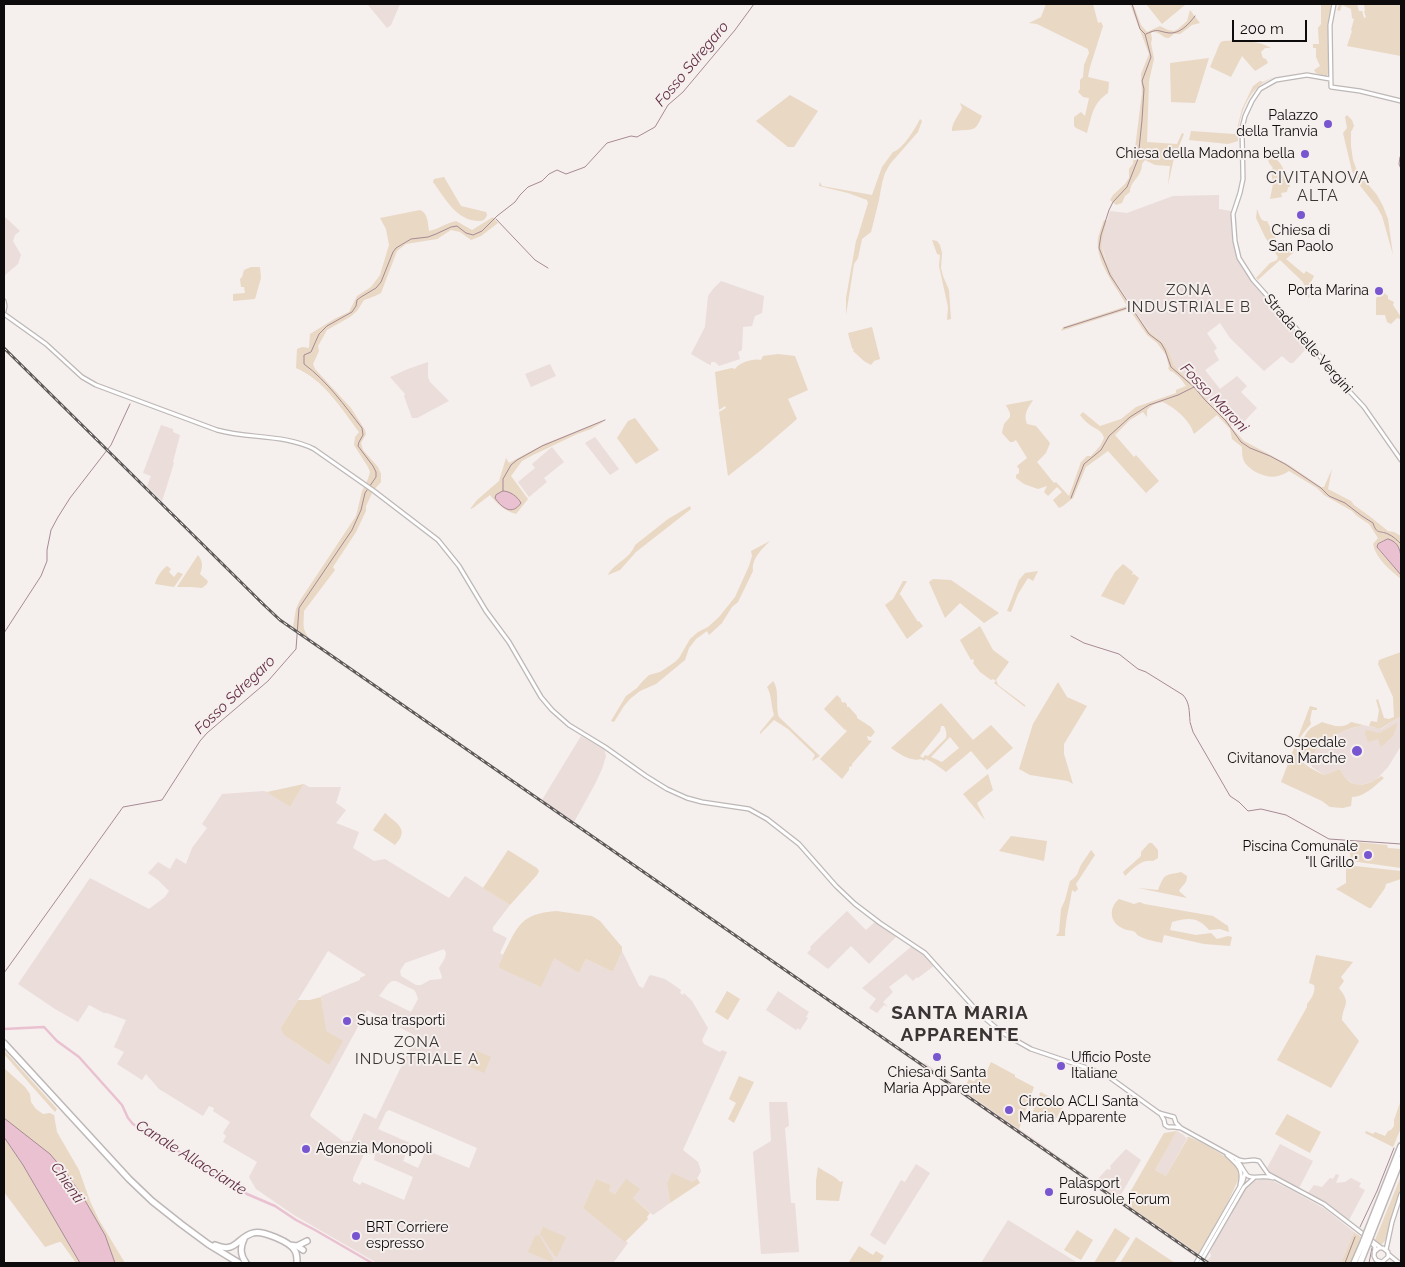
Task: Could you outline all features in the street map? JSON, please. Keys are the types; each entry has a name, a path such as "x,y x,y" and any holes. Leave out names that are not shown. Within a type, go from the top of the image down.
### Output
{"highway":[{"path":"4,1043 58,1105"},
{"path":"4,1047 152,1201 208,1244 239,1263"},
{"path":"64,1111 126,1181 151,1204 195,1238 233,1263"},
{"path":"1360,1263 1366,1241 1401,1146"},
{"path":"1369,1233 1401,1160"},
{"path":"173,1218 220,1248 231,1248 248,1235 261,1232 294,1246 307,1241"},
{"path":"246,1263 240,1248 248,1235"},
{"path":"1354,1263 1366,1241"},
{"path":"294,1246 297,1262"}],"main road":[{"path":"1334,4 1330,26 1331,86 1401,101"},
{"name":"Strada delle Vergini","path":"1330,79 1310,75 1274,81 1258,92 1246,112 1242,128 1243,171 1241,188 1233,220 1237,250 1244,267 1253,280 1364,407 1401,460"},
{"path":"4,302 5,313 46,344 82,377 96,385 217,430 275,438 305,445 314,449 374,491 441,543 459,566 486,611 509,642 535,688 545,702 569,725 667,789 687,798 715,805 744,808 754,811 767,819 802,847 849,899 880,923 926,953 980,1014 1001,1032 1031,1049 1105,1074 1159,1113 1174,1117 1180,1128"},
{"path":"1159,1113 1166,1127 1180,1128 1234,1158 1250,1177 1274,1179 1323,1205 1372,1244 1374,1247 1374,1258 1377,1261 1382,1262 1390,1259 1398,1263"},
{"path":"1164,1120 1167,1116"},
{"path":"1174,1127 1176,1123"},
{"path":"1222,1152 1241,1170 1242,1177 1239,1189"},
{"path":"1234,1158 1259,1161 1268,1174 1328,1207 1398,1263"},
{"path":"1198,1263 1243,1182 1248,1161"},
{"path":"1198,1263 1244,1187 1261,1174 1263,1168"},
{"path":"1386,1260 1384,1250 1401,1194"},
{"path":"1374,1252 1377,1249 1384,1250"}],"shaded area":[{"path":"400,4 391,25 387,28 368,5"},
{"path":"1046,4 1093,4 1098,23 1101,22 1103,26 1088,77 1109,82 1108,93 1096,106 1087,133 1074,126 1074,117 1081,112 1085,116 1089,98 1083,97 1078,92 1080,80 1083,77 1084,65 1089,53 1088,49 1037,24 1029,23 1041,17"},
{"path":"1130,4 1133,4 1141,25 1147,32 1160,26 1174,31 1178,29 1187,21 1190,10 1200,23 1192,25 1180,34 1174,34 1169,38 1155,32 1151,34 1154,59 1149,81 1147,142 1177,144 1182,133 1184,134 1174,158 1168,185 1170,166 1155,165 1145,160 1130,192 1125,196 1122,203 1116,205 1110,200 1129,178 1129,169 1133,164 1142,93 1141,74 1149,54"},
{"path":"1146,4 1183,4 1185,5 1162,24"},
{"path":"1321,4 1333,4 1328,27 1328,74 1326,77 1316,73 1314,70 1320,66 1316,57 1316,48 1313,48 1313,44 1319,44 1318,28 1321,24"},
{"path":"1339,4 1357,4 1364,18 1366,17 1363,4 1401,4 1401,56 1347,46 1354,19 1352,18 1351,9 1342,5 1340,11 1337,10"},
{"path":"1223,41 1247,41 1266,45 1271,48 1265,48 1261,52 1263,58 1268,63 1255,71 1242,56 1231,77 1210,67 1220,43"},
{"path":"1209,58 1195,103 1171,102 1170,63"},
{"path":"1273,77 1259,86 1248,99 1240,120 1238,141 1228,144 1189,140 1191,131 1236,133 1242,109 1253,86 1260,81 1263,82"},
{"path":"790,95 818,111 794,147 788,147 756,121"},
{"path":"960,103 982,116 978,125 974,128 952,131 954,122 962,108"},
{"path":"1347,115 1352,120 1354,126 1351,132 1353,160 1357,171 1377,195 1383,206 1388,219 1393,255 1382,216 1352,171 1343,133 1347,128 1345,117"},
{"path":"920,119 922,121 918,132 890,164 885,173 871,232 862,239 858,258 854,264 846,315 846,298 856,241 868,203 867,200 848,193 819,186 820,182 822,186 872,195 882,167 893,152 905,143"},
{"path":"1267,155 1277,160 1282,166 1286,177 1288,177 1290,187 1288,187 1287,192 1281,193 1282,197 1270,199 1273,184 1271,170 1273,168 1269,163"},
{"path":"444,177 461,206 486,212 485,219 480,221 470,220 463,217 452,207 433,182 434,179"},
{"path":"1219,195 1219,209 1231,211 1234,247 1242,268 1252,282 1307,343 1305,350 1293,363 1290,363 1282,356 1264,371 1230,338 1220,323 1207,333 1217,348 1214,351 1219,360 1205,370 1220,389 1237,376 1247,386 1241,392 1257,408 1237,429 1174,365 1163,343 1143,323 1111,275 1102,246 1102,237 1110,211 1127,213 1173,196"},
{"path":"1257,209 1261,219 1267,221 1276,239 1271,243 1275,249 1287,243 1294,252 1286,259 1304,274 1306,271 1314,276 1311,282 1316,286 1312,291 1313,297 1310,296 1308,298 1310,291 1280,260 1258,280 1256,278 1278,257 1256,218"},
{"path":"420,210 426,216 429,231 456,221 472,230 493,217 498,223 481,236 471,240 460,232 451,230 437,239 406,244 397,251 381,293 364,300 357,311 350,317 327,330 318,346 319,351 313,364 315,369 351,408 365,430 366,434 361,443 363,450 378,467 381,474 381,482 373,491 356,532 333,567 335,570 304,611 304,629 310,639 293,627 296,609 356,516 362,491 370,472 354,445 355,437 359,432 339,404 323,387 306,373 296,368 297,349 302,347 309,348 310,334 349,312 357,296 371,287 380,275 389,245 386,229 380,218"},
{"path":"4,216 20,231 15,235 13,241 21,255 18,264 4,276"},
{"path":"1104,220 1107,221 1102,247 1108,267 1136,314 1149,331 1166,346 1174,365 1244,441 1289,465 1321,487 1324,487 1332,469 1328,489 1351,501 1388,531 1401,536 1401,551 1384,540 1378,544 1379,550 1401,575 1401,579 1377,555 1373,544 1378,538 1369,524 1289,471 1278,476 1269,477 1252,469 1244,461 1242,447 1232,439 1230,429 1217,415 1194,434 1182,415 1161,402 1154,404 1147,410 1147,417 1143,412 1130,420 1115,435 1159,481 1146,493 1108,451 1086,467 1073,498 1059,508 1053,500 1062,492 1057,487 1048,496 1044,492 1047,486 1038,489 1024,484 1016,478 1016,475 1019,473 1017,466 1027,458 1016,440 1010,442 1002,433 1004,424 1010,417 1006,405 1033,400 1026,414 1027,424 1036,426 1050,443 1046,453 1037,462 1054,483 1056,482 1069,496 1081,462 1087,456 1091,456 1104,438 1101,432 1081,417 1080,415 1083,412 1100,426 1121,419 1136,407 1176,393 1176,390 1186,386 1180,378 1170,371 1166,355 1157,343 1147,335 1129,309 1061,331 1063,327 1127,306 1107,274 1100,256 1098,239"},
{"path":"932,240 937,241 940,245 942,253 941,268 949,290 951,319 947,320 948,307 939,266 940,255 937,254"},
{"path":"251,267 260,267 261,278 255,299 233,301 233,294 245,293 244,287 241,287 240,279 244,270"},
{"path":"721,281 764,296 762,313 755,316 752,326 743,327 742,350 738,352 740,359 719,366 715,362 711,362 711,365 708,364 691,354 705,327 708,296"},
{"path":"1383,292 1388,296 1388,299 1394,302 1393,305 1401,317 1391,324 1387,322 1385,315 1376,315 1376,298"},
{"path":"872,327 880,359 874,361 871,365 853,351 848,333"},
{"path":"778,354 795,356 808,390 788,399 797,419 728,476 719,412 726,408 725,406 719,410 715,372 735,369 747,361 761,360 763,356"},
{"path":"428,362 430,382 449,401 417,418 412,418 404,396 405,394 390,377"},
{"path":"550,364 556,376 531,387 525,374"},
{"path":"635,418 659,450 636,464 617,438 628,421"},
{"path":"602,421 591,429 522,461 511,476 528,499 516,514 502,507 490,495 470,509 477,500 499,481 506,458 509,463 544,444"},
{"path":"161,425 173,429 173,432 180,435 174,463 162,501 147,486 151,476 143,473"},
{"path":"595,437 619,469 610,475 585,443"},
{"path":"552,447 564,462 544,478 547,482 529,497 518,482 535,468 532,464"},
{"path":"690,506 691,509 636,552 620,570 608,575 614,567 630,554 635,545 668,519"},
{"path":"770,541 755,558 753,571 738,602 732,607 722,623 709,635 707,631 696,639 689,648 685,660 656,684 640,691 630,699 614,722 611,721 626,696 637,688 649,675 660,672 675,662 690,639 719,617 735,597 749,566 752,556 751,551"},
{"path":"198,555 202,564 200,574 208,581 207,584 202,588 177,587"},
{"path":"1123,564 1133,572 1132,575 1134,574 1139,578 1124,605 1101,596 1115,572"},
{"path":"167,566 171,569 169,572 174,577 178,572 183,574 174,587 155,584 163,569"},
{"path":"1038,571 1033,581 1028,578 1018,594 1011,612 1007,611 1019,580 1025,573"},
{"path":"933,579 951,580 999,613 984,623 960,603 945,618 929,582"},
{"path":"903,581 907,581 899,595 918,622 923,626 907,639 885,605 893,599"},
{"path":"980,626 993,650 1009,662 996,680 998,685 1025,705 1025,707 994,683 996,681 991,680 980,672 973,663 973,659 971,660 960,640"},
{"path":"1401,652 1401,716 1380,729 1369,726 1371,721 1377,722 1379,710 1376,700 1378,699 1384,718 1394,717 1393,697 1378,664 1379,660"},
{"path":"337,657 450,737 448,738 334,660"},
{"path":"773,681 776,689 779,717 820,756 812,761 815,755 788,729 774,720 760,734 774,715 767,687"},
{"path":"1058,682 1067,697 1087,706 1064,744 1064,754 1073,784 1068,781 1030,775 1019,769 1033,724"},
{"path":"837,695 857,718 875,732 871,737 867,736 868,740 872,741 852,766 849,767 849,770 842,779 820,759 847,731 824,709"},
{"path":"941,703 973,740 991,725 1013,748 987,770 971,751 946,772 926,759 924,761 909,758 891,748","holes":["941,726 944,726 946,738 928,756 925,755 923,758 920,756 940,731","950,737 959,748 942,762 931,757"]},
{"path":"1310,706 1317,708 1317,710 1312,710 1311,724 1297,745 1298,754 1302,762 1324,775 1340,769 1343,776 1358,784 1369,783 1381,776 1384,778 1365,793 1352,797 1351,806 1343,808 1330,807 1322,801 1281,782"},
{"name":"Ospedale Civitanova Marche","path":"1401,716 1401,746 1388,767 1376,780 1356,785 1346,779 1340,769 1324,775 1312,767 1310,760 1313,753 1330,737 1363,725 1381,729"},
{"path":"1322,722 1337,726 1344,726 1351,722 1363,725 1332,736 1308,760 1303,753 1303,740 1311,728"},
{"path":"1397,723 1393,736 1381,747 1378,739 1368,742 1366,730 1380,733"},
{"path":"581,736 604,749 606,756 595,784 573,824 451,740 453,739 542,800"},
{"path":"988,774 993,790 977,803 985,820 963,794"},
{"path":"304,784 309,787 341,787 336,803 346,810 336,823 359,832 353,848 374,861 385,859 449,898 465,876 510,905 493,927 493,931 507,938 500,953 504,957 499,965 554,957 579,973 586,959 613,972 622,951 639,986 643,988 651,975 665,979 681,990 680,993 683,995 684,993 692,1001 708,1028 702,1040 704,1044 720,1052 722,1050 727,1052 683,1150 698,1162 701,1171 692,1182 667,1184 670,1203 653,1215 633,1198 626,1180 615,1194 609,1191 611,1185 596,1179 583,1208 628,1243 613,1263 377,1263 294,1215 256,1189 249,1177 257,1162 223,1142 226,1136 223,1133 230,1122 213,1111 214,1108 209,1106 203,1116 159,1089 146,1074 142,1080 117,1064 124,1052 114,1047 126,1020 104,1013 89,1005 78,1022 18,984 90,878 149,909 165,897 169,891 148,873 158,862 170,869 176,858 186,864 192,848 207,828 202,824 222,794 264,791 290,807","holes":["444,949 446,953 439,968 441,979 430,980 421,985 416,985 401,976 400,971 405,963","328,951 366,975 360,978 360,980 321,996 329,1065 285,1036 282,1026","396,981 414,990 418,999 411,1012 379,996 388,984","367,1010 416,1036 376,1119 364,1113 351,1141 344,1142 310,1115","389,1110 477,1148 469,1168 426,1150 418,1168 403,1161 410,1143 378,1129 386,1112","367,1153 375,1155 374,1160 413,1177 404,1200 362,1182 360,1185 353,1181 364,1154"]},
{"path":"304,784 290,807 267,792"},
{"path":"385,813 402,831 395,845 373,830"},
{"path":"577,824 912,1056 914,1058 913,1061 576,826"},
{"path":"1011,836 1047,841 1044,861 999,851"},
{"path":"1357,842 1387,845 1388,848 1401,849 1401,868 1351,861 1350,852 1352,845"},
{"path":"1149,843 1152,843 1158,850 1158,858 1141,863 1125,876 1123,872 1141,856 1141,852"},
{"path":"508,850 539,871 510,905 483,888"},
{"path":"1091,850 1095,855 1076,884 1078,889 1075,892 1072,890 1065,936 1056,936 1059,932 1061,909 1070,881 1076,875"},
{"path":"1346,865 1401,871 1401,879 1386,884 1371,908 1369,908 1336,889 1346,883"},
{"path":"1181,872 1187,876 1187,879 1179,891 1187,898 1138,888 1158,890 1164,877"},
{"path":"1119,899 1134,904 1140,902 1213,916 1228,926 1229,932 1220,929 1209,930 1205,925 1192,919 1172,922 1170,930 1196,935 1211,933 1217,939 1228,936 1232,937 1230,946 1204,944 1164,935 1162,943 1142,937 1133,931 1122,928 1115,922 1112,910"},
{"path":"556,911 592,916 600,921 622,947 613,972 586,959 579,973 554,958 541,987 500,968 499,965 503,955 522,923 535,915"},
{"path":"847,911 866,930 876,921 897,936 869,964 851,946 828,969 807,953 811,949 810,947"},
{"path":"912,946 923,953 935,965 913,981 906,974 889,987 893,992 883,1002 888,1007 884,1005 877,1013 869,1008 876,999 862,988"},
{"path":"1316,955 1353,962 1341,977 1344,981 1339,988 1346,1001 1342,1020 1359,1041 1331,1088 1277,1060 1314,993 1314,985 1309,983"},
{"path":"727,991 740,999 728,1020 715,1012"},
{"path":"778,991 809,1012 806,1017 808,1018 800,1030 798,1028 796,1030 766,1010"},
{"path":"321,997 326,1031 343,1041 329,1065 285,1036 281,1029 298,1000 310,1000"},
{"path":"4,1050 57,1109 55,1112 4,1054"},
{"path":"475,1050 491,1057 484,1073 468,1066"},
{"path":"918,1060 923,1064 925,1063 1095,1182 1107,1169 1110,1170 1110,1166 1126,1149 1141,1160 1119,1198 1199,1254 1197,1258 916,1063"},
{"name":"Circolo ACLI Santa Maria Apparente","path":"991,1062 1034,1087 1019,1129 963,1090 969,1079 974,1082 982,1068 987,1071"},
{"path":"4,1068 25,1087 36,1109 43,1114 50,1113 54,1115 57,1132 79,1170 99,1220 125,1263 115,1263 105,1235 67,1174 4,1118"},
{"path":"739,1076 754,1082 734,1123 728,1119 736,1103 729,1099"},
{"path":"1041,1092 1064,1105 1052,1125 1033,1111"},
{"path":"1401,1100 1401,1128 1393,1147 1365,1133 1366,1131 1373,1134 1375,1132 1385,1136 1394,1126 1394,1120"},
{"path":"769,1102 787,1102 789,1126 785,1128 791,1203 795,1203 799,1252 761,1254 753,1152 771,1141"},
{"path":"1287,1114 1321,1132 1310,1153 1275,1134"},
{"path":"1177,1131 1185,1136 1185,1138 1188,1137 1166,1176 1155,1170"},
{"path":"1177,1131 1155,1170 1166,1176 1187,1137 1189,1137 1224,1156 1240,1172 1227,1204 1199,1254 1132,1208 1129,1194 1164,1133"},
{"path":"4,1137 23,1165 80,1263 76,1263 61,1242 45,1247 4,1192"},
{"path":"1280,1144 1313,1161 1299,1188 1268,1172 1267,1168"},
{"path":"916,1164 930,1173 885,1245 870,1235 901,1180 905,1182"},
{"path":"818,1167 840,1182 843,1181 839,1201 816,1200"},
{"path":"672,1173 692,1182 697,1178 700,1183 670,1203 667,1184"},
{"path":"1336,1174 1339,1175 1336,1183 1345,1182 1351,1178 1361,1183 1359,1187 1365,1190 1349,1220 1329,1205 1308,1193 1314,1185 1322,1187 1330,1178 1333,1179"},
{"path":"1401,1176 1401,1188 1385,1241 1381,1245 1375,1240"},
{"path":"596,1179 611,1185 609,1191 615,1194 626,1179 640,1189 633,1198 650,1213 647,1217 648,1219 625,1242 583,1208"},
{"path":"1264,1179 1273,1181 1325,1209 1354,1232 1341,1263 1202,1262 1205,1258 1208,1260 1211,1256 1210,1252 1219,1234 1246,1187 1253,1181"},
{"path":"1008,1220 1026,1231 1078,1263 981,1263"},
{"path":"543,1227 566,1237 557,1257 540,1234"},
{"path":"1115,1228 1130,1238 1114,1263 1094,1263"},
{"path":"1077,1230 1093,1240 1081,1260 1064,1250"},
{"path":"1354,1232 1361,1237 1350,1263 1341,1263"},
{"path":"539,1235 553,1259 552,1262 528,1252 535,1236"},
{"path":"1136,1237 1175,1263 1120,1263"},
{"path":"859,1246 873,1255 876,1251 884,1256 881,1263 849,1262"}],"water":[{"path":"503,491 514,495 518,499 521,503 518,507 511,510 501,505 495,498 496,495"},
{"path":"1388,539 1397,544 1399,549 1401,575 1377,547 1378,544"},
{"name":"Chienti","path":"4,1118 50,1154 67,1174 105,1235 115,1263 80,1263 23,1165 4,1137"}],"waterway":[{"name":"Fosso Sdregaro","path":"4,973 123,807 162,800 207,733 268,681 296,649 299,608 352,530 361,510 365,493 376,477 373,466 358,446 363,435 362,428 328,386 304,364 304,355 311,352 319,334 327,326 352,312 357,300 376,288 381,282 396,248 411,239 428,237 451,227 457,226 466,233 473,235 482,231 515,202 528,187 542,181 549,174 557,170 566,174 585,167 607,143 631,136 637,137 655,127 668,105 683,92 735,30 754,4"},
{"name":"Fosso Maroni","path":"1132,4 1140,29 1145,34 1151,57 1142,81 1144,89 1138,159 1127,187 1113,202 1109,210 1101,235 1099,248 1110,275 1149,334 1161,343 1171,367 1194,387 1226,421 1241,442 1285,464 1321,488 1329,496 1345,503 1373,523 1377,531 1390,535 1401,544"},
{"path":"1146,34 1156,31 1177,32 1195,16"},
{"path":"1400,157 1399,164 1401,169"},
{"path":"496,219 535,260 548,268"},
{"path":"1064,328 1130,307"},
{"path":"1071,498 1084,464 1101,450 1109,436 1130,417 1149,405 1194,387"},
{"path":"4,633 41,576 47,561 51,530 58,517 70,498 111,445 130,404"},
{"path":"503,491 503,479 511,465 517,460 542,446 605,420"},
{"path":"1071,636 1084,643 1119,654 1138,669 1183,695 1188,704 1190,721"},
{"path":"1190,722 1193,732 1230,796 1248,811 1261,809 1286,815 1329,839 1401,844"},
{"name":"Canale Allacciante","path":"4,1029 44,1027 57,1041 79,1057 122,1105 133,1124 247,1194 275,1206 372,1263"},
{"path":"1360,1227 1394,1148"},
{"path":"1345,1263 1355,1237"},
{"path":"1369,1263 1372,1248"}],"railway":[{"path":"4,348 280,620 1208,1263"}],"place":[{"name":"Palazzo della Tranvia","path":"1328,124"},
{"name":"Chiesa della Madonna bella","path":"1305,154"},
{"name":"Chiesa di San Paolo","path":"1301,215"},
{"name":"Porta Marina","path":"1379,291"},
{"name":"Ospedale Civitanova Marche","path":"1357,751"},
{"name":"Piscina Comunale \"Il Grillo\"","path":"1368,855"},
{"name":"Susa trasporti","path":"347,1021"},
{"name":"Chiesa di Santa Maria Apparente","path":"937,1057"},
{"name":"Ufficio Poste Italiane","path":"1061,1066"},
{"name":"Circolo ACLI Santa Maria Apparente","path":"1009,1110"},
{"name":"Agenzia Monopoli","path":"306,1149"},
{"name":"Palasport Eurosuole Forum","path":"1049,1192"},
{"name":"BRT Corriere espresso","path":"356,1236"}],"district":[{"name":"CIVITANOVA ALTA","path":"1318,187"},
{"name":"ZONA INDUSTRIALE B","path":"1189,298"},
{"name":"SANTA MARIA APPARENTE","path":"960,1024"},
{"name":"ZONA INDUSTRIALE A","path":"417,1050"}]}
